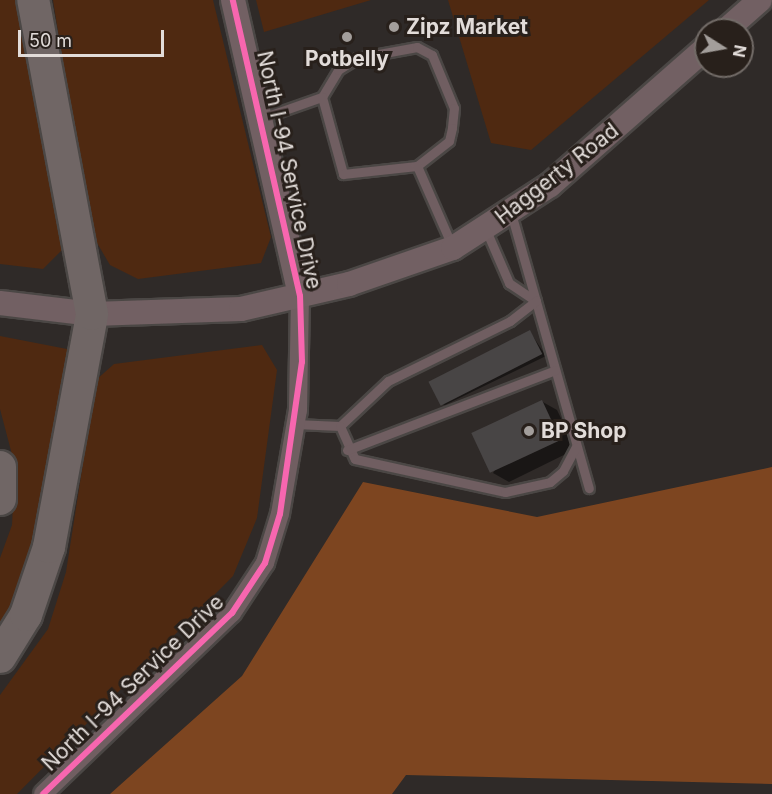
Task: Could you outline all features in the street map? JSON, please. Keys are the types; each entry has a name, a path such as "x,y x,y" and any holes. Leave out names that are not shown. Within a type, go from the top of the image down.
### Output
{"highway":[{"path":"0,657 26,615 44,564 92,314 33,0"},
{"path":"0,466 0,499"}],"main road":[{"name":"North I-94 Service Drive","path":"233,0 262,118 300,296"},
{"path":"740,18 760,0"},
{"name":"Haggerty Road","path":"0,303 92,314 242,309 300,296 453,248 511,213 694,58"}],"street":[{"name":"North I-94 Service Drive","path":"43,794 232,613 265,564 295,424 302,362 300,296"}],"lane":[{"path":"262,118 322,97 338,70 357,58 417,47 432,55 449,89 452,128 449,141 417,165 343,174 322,97"},
{"path":"417,165 453,248"},
{"path":"511,213 589,488"},
{"path":"486,230 509,283 536,301"},
{"path":"295,424 340,426 388,381 510,321 536,301"},
{"path":"347,450 555,370"},
{"path":"340,426 347,450 368,463 505,492 550,482 576,447"}],"shaded area":[{"path":"0,0 21,0 63,249 43,269 0,264"},
{"path":"53,0 213,0 271,237 261,263 138,279 110,265 90,231"},
{"path":"256,0 371,0 264,32"},
{"path":"448,0 709,0 531,150 491,143"},
{"path":"0,336 67,349 69,362 33,569 0,641 0,558 12,525 15,466 0,409"},
{"path":"262,345 277,370 257,518 233,576 17,794 0,794 0,695 48,629 66,572 96,380 114,364"},
{"path":"772,467 772,784 406,775 392,794 110,794 242,676 363,482 537,517"}],"building":[{"path":"530,330 542,354 441,406 428,382"},
{"path":"542,400 561,440 490,473 471,433"}],"cycle path":[{"path":"43,794 232,613 265,563 280,514 302,362 300,296 233,0"}],"place":[{"name":"Zipz Market","path":"394,27"},
{"name":"Potbelly","path":"347,37"},
{"name":"BP Shop","path":"529,431"}]}
